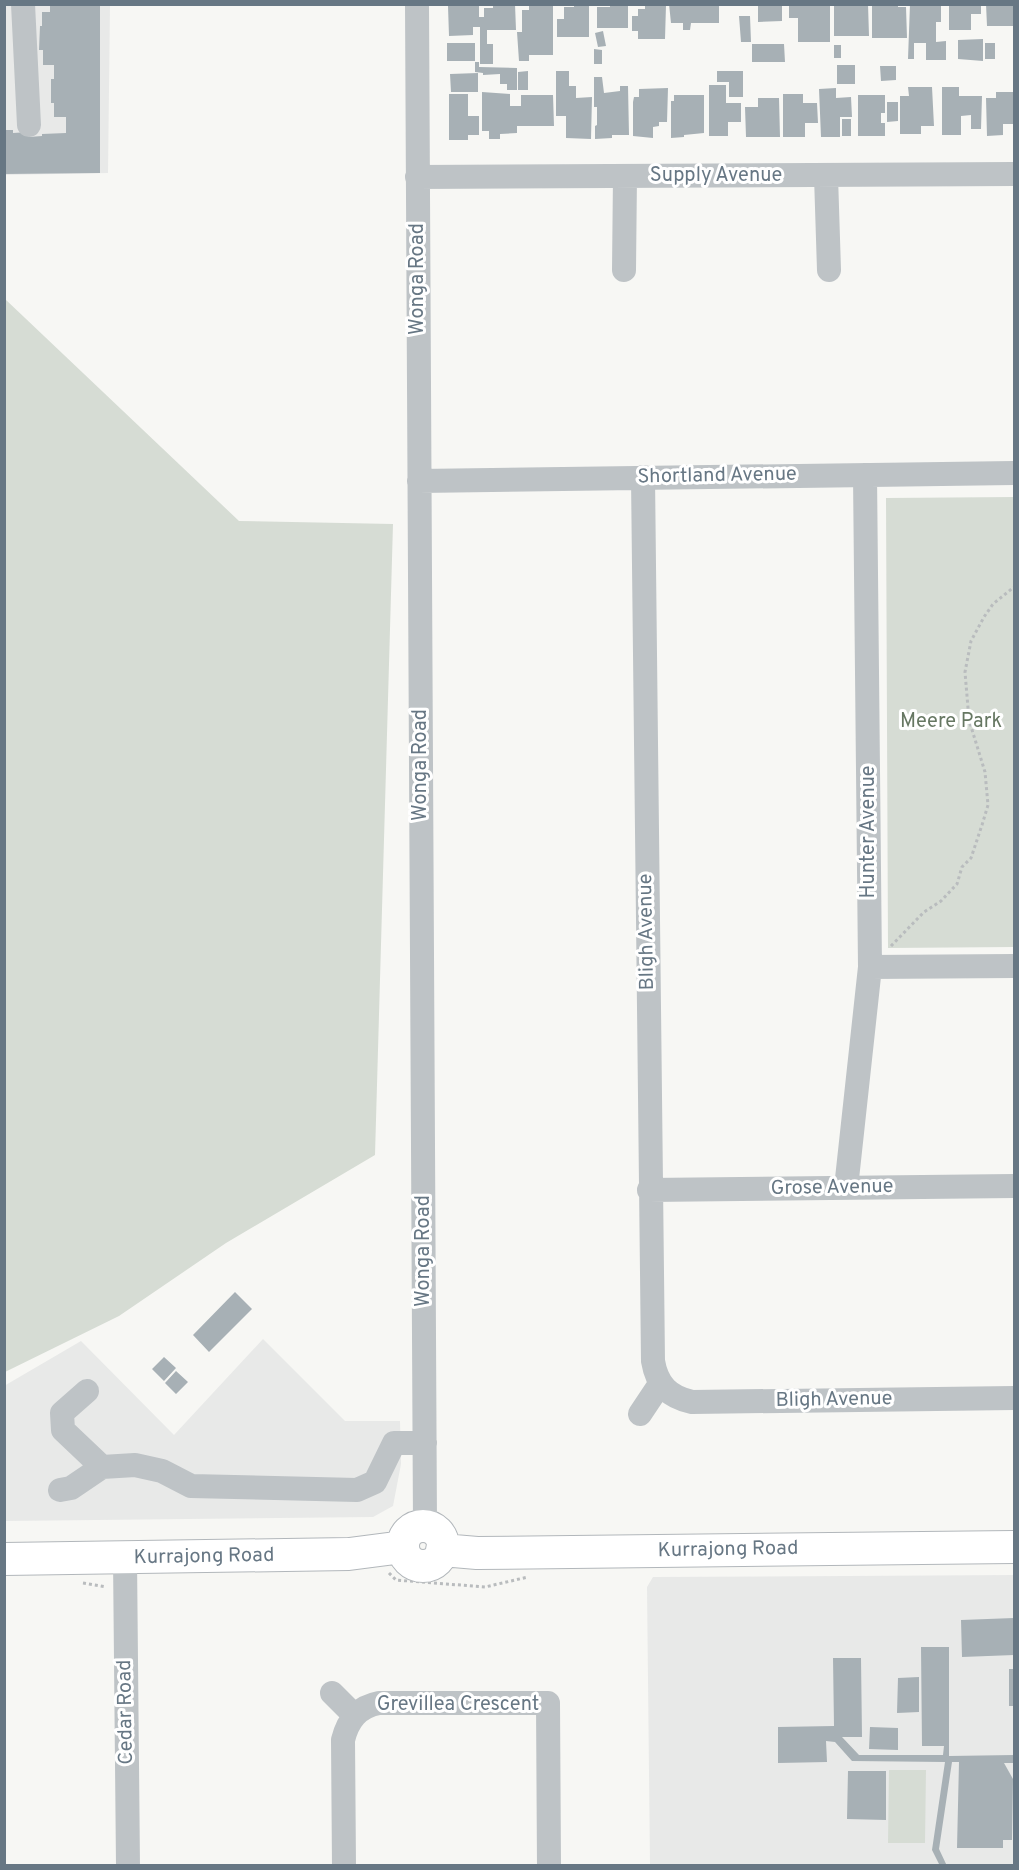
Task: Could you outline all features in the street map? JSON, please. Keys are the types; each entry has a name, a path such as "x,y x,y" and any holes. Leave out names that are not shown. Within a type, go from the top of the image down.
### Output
{"main road":[{"name":"Kurrajong Road","path":"434,1538 477,1553 1014,1547"},
{"name":"Kurrajong Road","path":"4,1559 349,1554 403,1547 411,1561 423,1566 438,1558 434,1538"}],"street":[{"path":"23,4 28,125"},
{"name":"Wonga Road","path":"417,4 425,1443 434,1538"},
{"name":"Supply Avenue","path":"417,177 1014,174"},
{"path":"624,270 625,176"},
{"path":"826,176 829,270"},
{"name":"Shortland Avenue","path":"419,481 1014,473"},
{"name":"Hunter Avenue","path":"846,1188 870,967 865,474"},
{"name":"Bligh Avenue","path":"642,477 649,1190 655,1374 660,1384 678,1399 692,1402 1014,1398"},
{"path":"870,967 1014,966"},
{"name":"Grose Avenue","path":"649,1190 1014,1186"},
{"path":"640,1414 660,1384"},
{"path":"87,1391 62,1413 63,1430 102,1467"},
{"path":"60,1490 71,1488 102,1467 135,1465 152,1467 191,1486 357,1490 375,1482 394,1443 425,1443"},
{"name":"Cedar Road","path":"125,1558 128,1866"},
{"name":"Grevillea Crescent","path":"332,1693 354,1715"},
{"name":"Grevillea Crescent","path":"344,1866 343,1740 346,1728 354,1715 366,1707 379,1703 548,1703 549,1866"}],"path":[{"path":"870,967 924,912 941,901 957,884 963,867 971,858 988,805 985,772 969,720 965,672 971,641 984,617 993,604 1014,587"}],"shaded area":[{"path":"4,5 110,5 108,173 5,175"},
{"path":"263,1339 345,1421 400,1421 401,1464 393,1506 373,1517 5,1521 4,1386 81,1341 174,1435"},
{"path":"1014,1575 1014,1865 650,1865 647,1587 653,1577"}],"green space":[{"path":"4,280 5,299 239,521 393,524 375,1155 226,1243 119,1316 5,1372"},
{"name":"Meere Park","path":"1014,497 1014,947 888,948 886,498"},
{"path":"889,1770 926,1770 925,1843 888,1843"}],"building":[{"path":"50,4 100,4 100,173 4,174 4,130 13,130 13,133 29,132 29,137 66,133 66,117 54,117 54,103 51,103 51,79 54,79 54,65 43,65 43,50 39,50 42,12 50,12"},
{"path":"493,4 515,4 516,30 487,30 487,44 493,44 493,64 480,64 480,27 473,27 473,35 449,36 448,6 479,5 479,17 484,17 484,8 493,8"},
{"path":"553,4 553,55 529,55 529,61 519,61 517,32 522,32 522,10 529,10 529,6"},
{"path":"574,4 589,4 589,37 557,37 557,19 564,19 564,7 574,7"},
{"path":"610,4 628,4 628,28 597,28 597,7 610,7"},
{"path":"669,4 719,4 719,23 691,23 690,30 683,30 683,23 671,23"},
{"path":"758,4 782,4 782,21 758,22"},
{"path":"789,4 830,4 830,42 798,42 798,18 789,18"},
{"path":"834,4 868,4 869,36 834,36"},
{"path":"872,4 898,4 898,7 906,7 907,38 872,38"},
{"path":"910,4 941,4 941,22 936,22 936,42 946,41 946,60 926,60 926,43 914,43 914,59 908,59"},
{"path":"949,4 981,4 981,14 971,14 971,30 949,30"},
{"path":"986,4 1014,4 1013,26 987,26"},
{"path":"645,5 666,5 665,39 638,39 638,31 632,31 632,16 638,16 638,9 645,9"},
{"path":"739,16 750,16 751,42 741,42"},
{"path":"603,31 606,46 598,47 595,33"},
{"path":"983,39 983,61 958,59 958,40"},
{"path":"447,43 475,43 475,61 447,61"},
{"path":"985,43 995,43 995,59 985,59"},
{"path":"752,44 784,44 785,62 752,62"},
{"path":"834,45 841,45 841,58 834,58"},
{"path":"594,49 602,50 602,64 594,64"},
{"path":"475,62 479,62 479,67 517,68 517,90 507,90 507,84 500,84 500,74 483,75 483,73 475,72"},
{"path":"837,65 855,65 855,84 837,84"},
{"path":"880,66 896,66 896,80 881,81"},
{"path":"528,71 528,90 518,90 518,72"},
{"path":"556,71 569,71 569,86 576,86 576,98 592,97 591,139 566,138 566,116 556,116"},
{"path":"717,71 743,71 743,97 729,97 729,82 717,82"},
{"path":"478,73 478,92 451,92 450,74"},
{"path":"594,77 602,77 604,93 620,91 620,86 628,86 629,135 612,135 612,138 595,139 597,107 594,107"},
{"path":"709,85 726,85 726,103 741,103 741,122 728,122 728,136 709,136"},
{"path":"908,87 932,87 934,126 921,126 921,134 900,134 900,96 909,96"},
{"path":"942,87 959,87 959,96 982,96 981,129 971,129 971,115 961,116 961,135 942,135"},
{"path":"668,88 667,122 659,122 659,126 653,127 653,138 633,136 633,102 634,97 639,97 639,89"},
{"path":"836,88 836,98 851,97 852,117 840,117 840,137 821,137 819,89"},
{"path":"482,92 510,94 510,106 521,106 521,95 553,95 554,126 517,126 517,133 500,134 500,139 489,139 489,131 482,131"},
{"path":"996,92 1013,92 1013,124 1003,124 1003,135 987,136 986,98 996,98"},
{"path":"449,94 468,94 468,116 479,116 479,135 468,135 468,140 449,140"},
{"path":"783,94 803,94 803,103 817,103 818,123 805,123 805,137 783,137"},
{"path":"674,95 704,95 704,133 671,138 671,101 674,101"},
{"path":"858,95 885,95 885,113 881,113 881,123 885,123 885,136 858,136"},
{"path":"758,98 779,98 780,137 746,137 745,107 758,107"},
{"path":"887,102 898,102 898,121 887,122"},
{"path":"842,119 851,119 851,136 842,136"},
{"path":"235,1292 252,1309 209,1352 193,1335"},
{"path":"164,1357 176,1368 164,1381 152,1369"},
{"path":"176,1371 188,1382 176,1394 165,1383"},
{"path":"1014,1618 1014,1655 962,1657 961,1620"},
{"path":"921,1647 949,1647 949,1756 1014,1755 1014,1763 1004,1763 1013,1779 1012,1840 1003,1840 1003,1848 957,1848 959,1762 952,1762 939,1849 947,1866 940,1866 932,1850 945,1762 852,1761 835,1742 826,1741 827,1762 778,1763 778,1727 834,1726 833,1658 861,1658 862,1737 842,1737 859,1755 943,1755 944,1746 922,1746"},
{"path":"1009,1669 1014,1669 1014,1706 1009,1706"},
{"path":"919,1677 919,1712 897,1713 898,1678"},
{"path":"870,1727 898,1728 898,1750 869,1749"},
{"path":"848,1771 886,1771 886,1820 847,1819"}]}
